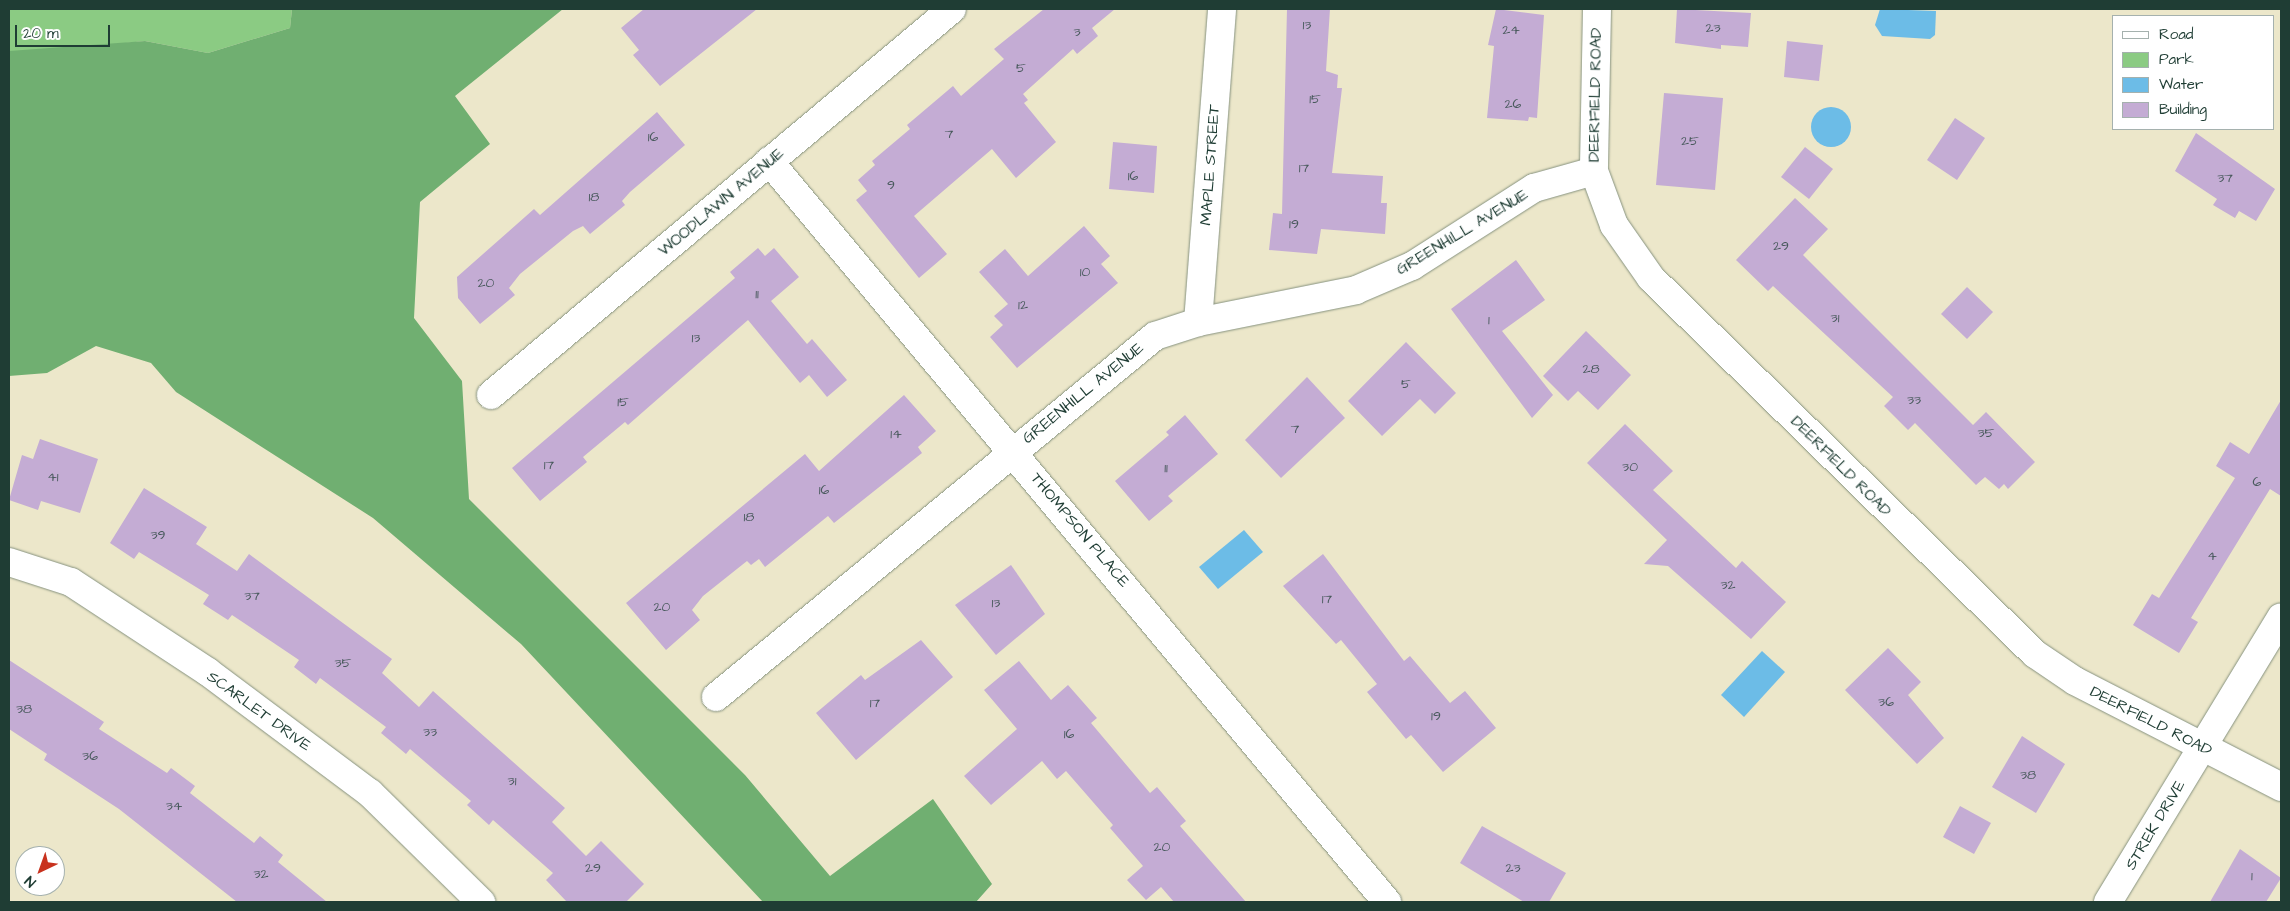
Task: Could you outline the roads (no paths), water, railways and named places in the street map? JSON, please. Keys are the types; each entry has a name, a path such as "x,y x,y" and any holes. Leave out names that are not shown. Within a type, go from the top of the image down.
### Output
{"street":[{"name":"WOODLAWN AVENUE","path":"491,395 952,9"},
{"name":"MAPLE STREET","path":"1198,322 1222,9"},
{"name":"DEERFIELD ROAD","path":"1597,9 1594,171 1614,225 1651,278 2001,624 2075,681 2281,787"},
{"name":"THOMPSON PLACE","path":"769,161 1013,450 1387,902"},
{"name":"GREENHILL AVENUE","path":"716,697 1133,351 1155,336 1198,322 1356,290 1412,266 1534,188 1594,171"},
{"name":"SCARLET DRIVE","path":"9,562 71,582 208,672 370,793 481,902"},
{"name":"STREK DRIVE","path":"2108,902 2281,618"}],"water":[{"path":"1880,9 1936,11 1935,35 1930,39 1882,36 1875,25"},
{"path":"1831,107 1845,113 1851,127 1845,141 1831,147 1817,141 1811,127 1817,113"},
{"path":"1244,530 1263,552 1218,589 1199,567"},
{"path":"1762,651 1785,672 1744,717 1721,695"}]}
